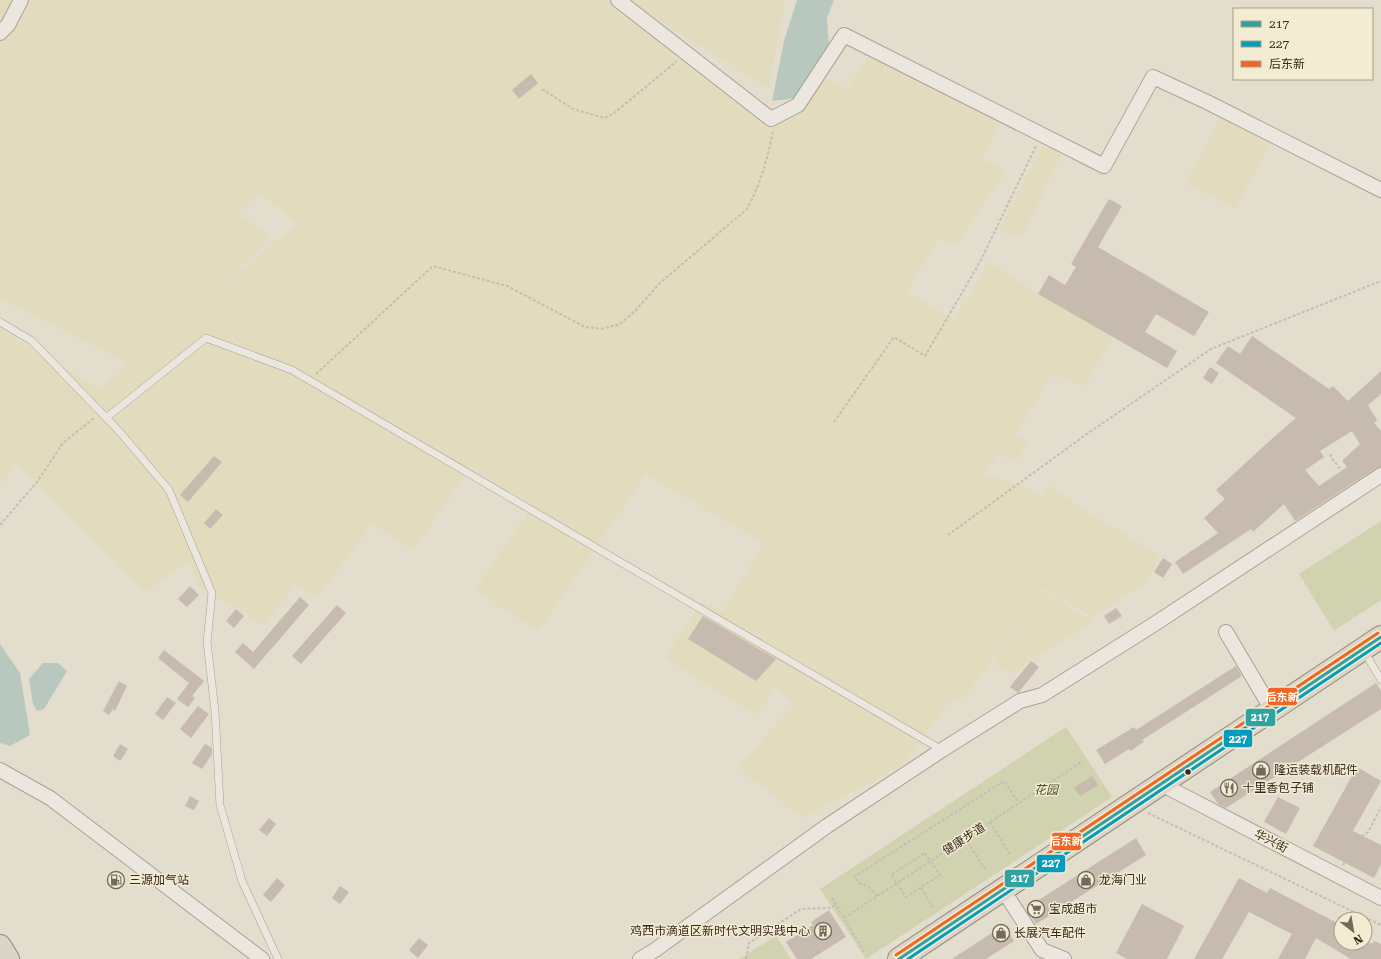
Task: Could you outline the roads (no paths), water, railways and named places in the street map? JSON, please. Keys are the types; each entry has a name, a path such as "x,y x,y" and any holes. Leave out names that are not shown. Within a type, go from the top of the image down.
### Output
{"highway":[{"path":"900,959 1381,637"},
{"path":"0,946 8,959"}],"street":[{"path":"0,33 8,25 21,0"},
{"path":"618,0 771,119 798,105 844,35 1104,166 1153,77 1207,102 1381,190"},
{"path":"640,959 827,826 942,750 1020,701 1042,695 1156,623 1381,475"},
{"path":"1226,632 1272,710"},
{"path":"0,770 50,798 262,959"},
{"name":"华兴街","path":"1161,784 1381,898"},
{"path":"1003,890 1042,950 1064,959"}],"lane":[{"path":"0,322 32,341 119,431 169,490 212,593 207,642 215,711 220,805 242,881 278,959"},
{"path":"104,415 206,338 292,370 942,750"},
{"path":"1363,649 1381,680"}],"place":[{"name":"隆运装载机配件","path":"1261,770"},
{"name":"十里香包子铺","path":"1229,788"},
{"name":"三源加气站","path":"116,880"},
{"name":"龙海门业","path":"1086,880"},
{"name":"宝成超市","path":"1036,909"},
{"name":"鸡西市滴道区新时代文明实践中心","path":"823,931"},
{"name":"长展汽车配件","path":"1001,933"}],"park label":[{"name":"花园","path":"1046,790"}]}
